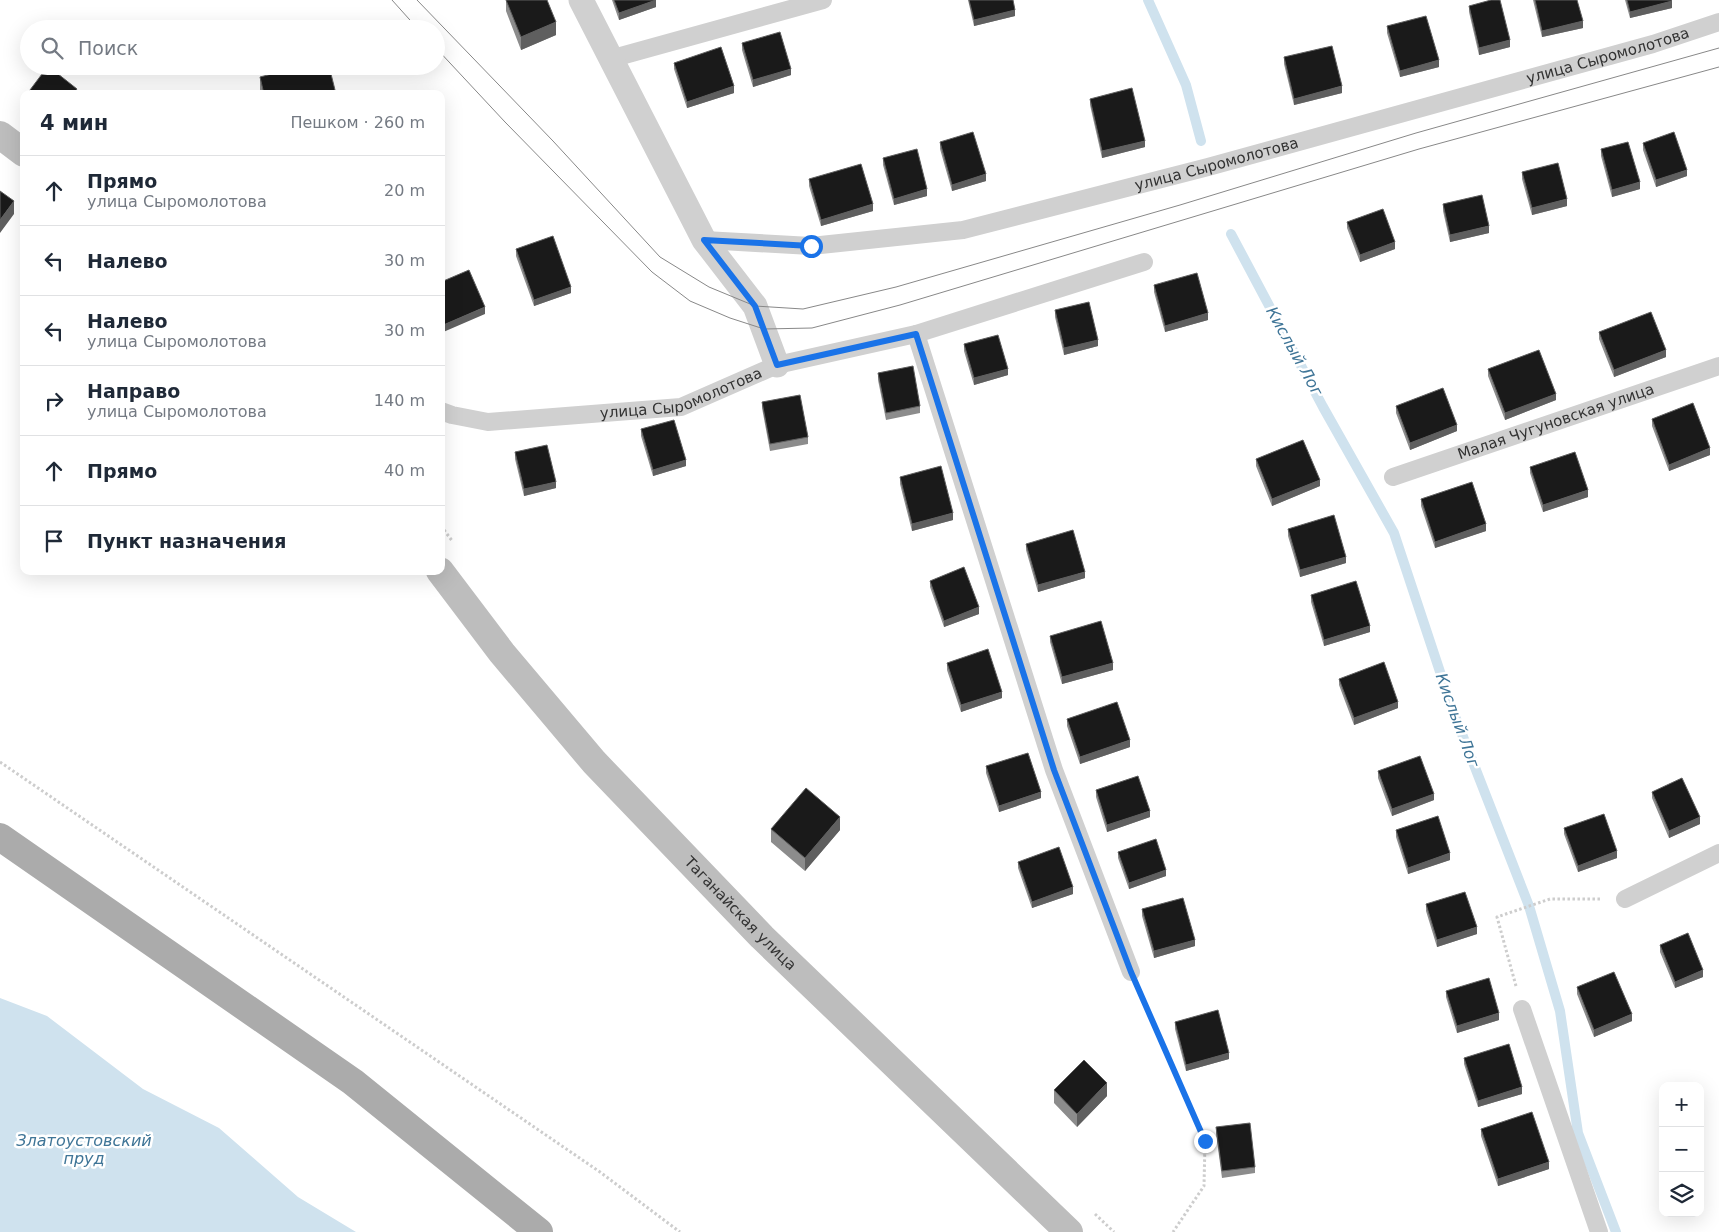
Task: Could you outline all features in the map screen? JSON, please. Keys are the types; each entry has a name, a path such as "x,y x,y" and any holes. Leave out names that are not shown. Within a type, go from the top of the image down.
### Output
{"main road":[{"path":"0,135 20,150"},
{"name":"Таганайская улица","path":"443,575 502,653 601,769 762,937 1068,1232"},
{"path":"0,837 353,1082 539,1232"}],"street":[{"path":"580,0 704,240 755,306 777,365"}],"lane":[{"path":"610,58 823,0"},
{"name":"улица Сыромолотова","path":"704,240 811,246 964,230 1237,159 1653,44 1719,22"},
{"name":"улица Сыромолотова","path":"445,412 488,422 680,407 777,365 916,334 1144,262"},
{"path":"916,334 1054,770 1131,972"},
{"name":"Малая Чугуновская улица","path":"1394,477 1719,366"},
{"path":"1625,899 1719,853"},
{"path":"1522,1009 1599,1232"}],"path":[{"path":"445,532 457,549"},
{"path":"0,762 592,1166 680,1232"},
{"path":"1522,1009 1497,917 1550,899 1625,899"},
{"path":"1131,972 1205,1141 1204,1186 1173,1232"},
{"path":"1092,1212 1114,1232"}],"water":[{"name":"Златоустовский пруд","path":"0,998 47,1016 143,1089 219,1128 298,1197 356,1232 0,1232"}],"building":[{"path":"506,0 547,0 556,22 521,37"},
{"path":"614,0 656,0 619,13"},
{"path":"969,0 1013,0 1015,10 974,20"},
{"path":"1491,0 1500,0 1510,40 1479,48 1469,6"},
{"path":"1535,0 1577,0 1583,21 1542,31"},
{"path":"1627,0 1671,0 1672,1 1630,12"},
{"path":"1426,16 1439,60 1400,71 1387,26"},
{"path":"780,32 791,69 753,80 742,43"},
{"path":"1332,46 1342,86 1294,99 1284,57"},
{"path":"721,47 734,86 687,102 674,63"},
{"path":"41,75 59,75 77,89 76,90 30,90"},
{"path":"268,75 331,75 335,90 263,90 260,77"},
{"path":"1132,88 1145,141 1102,151 1090,99"},
{"path":"973,132 986,174 952,185 940,142"},
{"path":"1674,132 1687,170 1656,180 1643,143"},
{"path":"1628,142 1640,182 1612,190 1601,149"},
{"path":"917,149 927,189 894,199 883,158"},
{"path":"1558,163 1567,199 1532,208 1522,172"},
{"path":"861,164 873,204 821,220 809,179"},
{"path":"0,191 14,201 0,220"},
{"path":"1482,195 1489,226 1450,235 1443,204"},
{"path":"1383,209 1395,242 1360,255 1347,222"},
{"path":"553,236 571,287 534,300 516,249"},
{"path":"469,270 485,307 445,324 445,280"},
{"path":"1197,273 1208,313 1165,326 1154,285"},
{"path":"1089,302 1098,340 1064,348 1055,310"},
{"path":"1651,312 1666,350 1614,370 1599,332"},
{"path":"998,335 1008,369 974,378 964,344"},
{"path":"1539,350 1556,394 1505,413 1488,369"},
{"path":"913,366 920,406 886,413 878,373"},
{"path":"1443,388 1457,425 1410,443 1396,406"},
{"path":"800,395 808,437 770,444 762,402"},
{"path":"1693,403 1710,448 1669,465 1652,419"},
{"path":"674,420 686,460 653,470 641,429"},
{"path":"1303,440 1320,480 1272,499 1256,459"},
{"path":"547,445 556,482 524,489 515,452"},
{"path":"1575,452 1588,490 1543,505 1530,467"},
{"path":"941,466 953,513 912,524 900,477"},
{"path":"1472,482 1486,524 1435,542 1421,499"},
{"path":"1334,515 1346,557 1300,570 1288,529"},
{"path":"1073,530 1085,572 1038,585 1026,544"},
{"path":"964,567 979,607 944,621 930,581"},
{"path":"1356,581 1370,626 1324,640 1311,595"},
{"path":"1101,621 1113,663 1062,677 1050,636"},
{"path":"988,649 1002,692 961,705 947,663"},
{"path":"1384,662 1398,702 1354,718 1339,679"},
{"path":"1117,702 1130,740 1080,757 1067,719"},
{"path":"1028,753 1041,792 999,806 986,766"},
{"path":"1420,756 1434,794 1392,809 1378,771"},
{"path":"1138,776 1150,811 1107,825 1096,790"},
{"path":"1682,778 1700,817 1669,831 1652,792"},
{"path":"806,788 840,817 805,858 771,829"},
{"path":"1604,814 1617,851 1578,866 1564,828"},
{"path":"1438,816 1450,853 1408,868 1396,830"},
{"path":"1156,839 1166,870 1129,883 1118,852"},
{"path":"1059,847 1073,887 1032,902 1018,862"},
{"path":"1465,892 1477,927 1437,940 1426,904"},
{"path":"1183,898 1195,940 1154,951 1142,909"},
{"path":"1688,933 1703,970 1675,982 1660,945"},
{"path":"1614,972 1632,1014 1594,1030 1577,987"},
{"path":"1489,978 1499,1013 1457,1026 1446,991"},
{"path":"1218,1010 1229,1053 1186,1065 1175,1022"},
{"path":"1509,1044 1522,1087 1478,1101 1464,1058"},
{"path":"1084,1060 1107,1083 1077,1114 1054,1090"},
{"path":"1532,1112 1549,1162 1498,1179 1481,1129"},
{"path":"1250,1123 1255,1167 1222,1171 1216,1127"}],"waterway":[{"name":"Кислый Лог","path":"1148,0 1186,85 1201,141"},
{"name":"Кислый Лог","path":"1231,234 1323,407 1394,533 1453,711 1529,906 1560,1011 1578,1133 1616,1232"}],"tram line":[{"path":"392,0 410,20"},
{"path":"417,0 436,20"},
{"path":"445,29 553,141 660,257 709,287 755,306 803,309 896,287 1180,205 1416,133 1719,48"},
{"path":"445,58 505,122 652,272 690,301 730,318 764,329 812,328 900,305 1419,149 1719,67"}],"route":[{"path":"811,246 704,240 755,306 777,365 916,334 1054,770 1131,972 1205,1141"}]}
